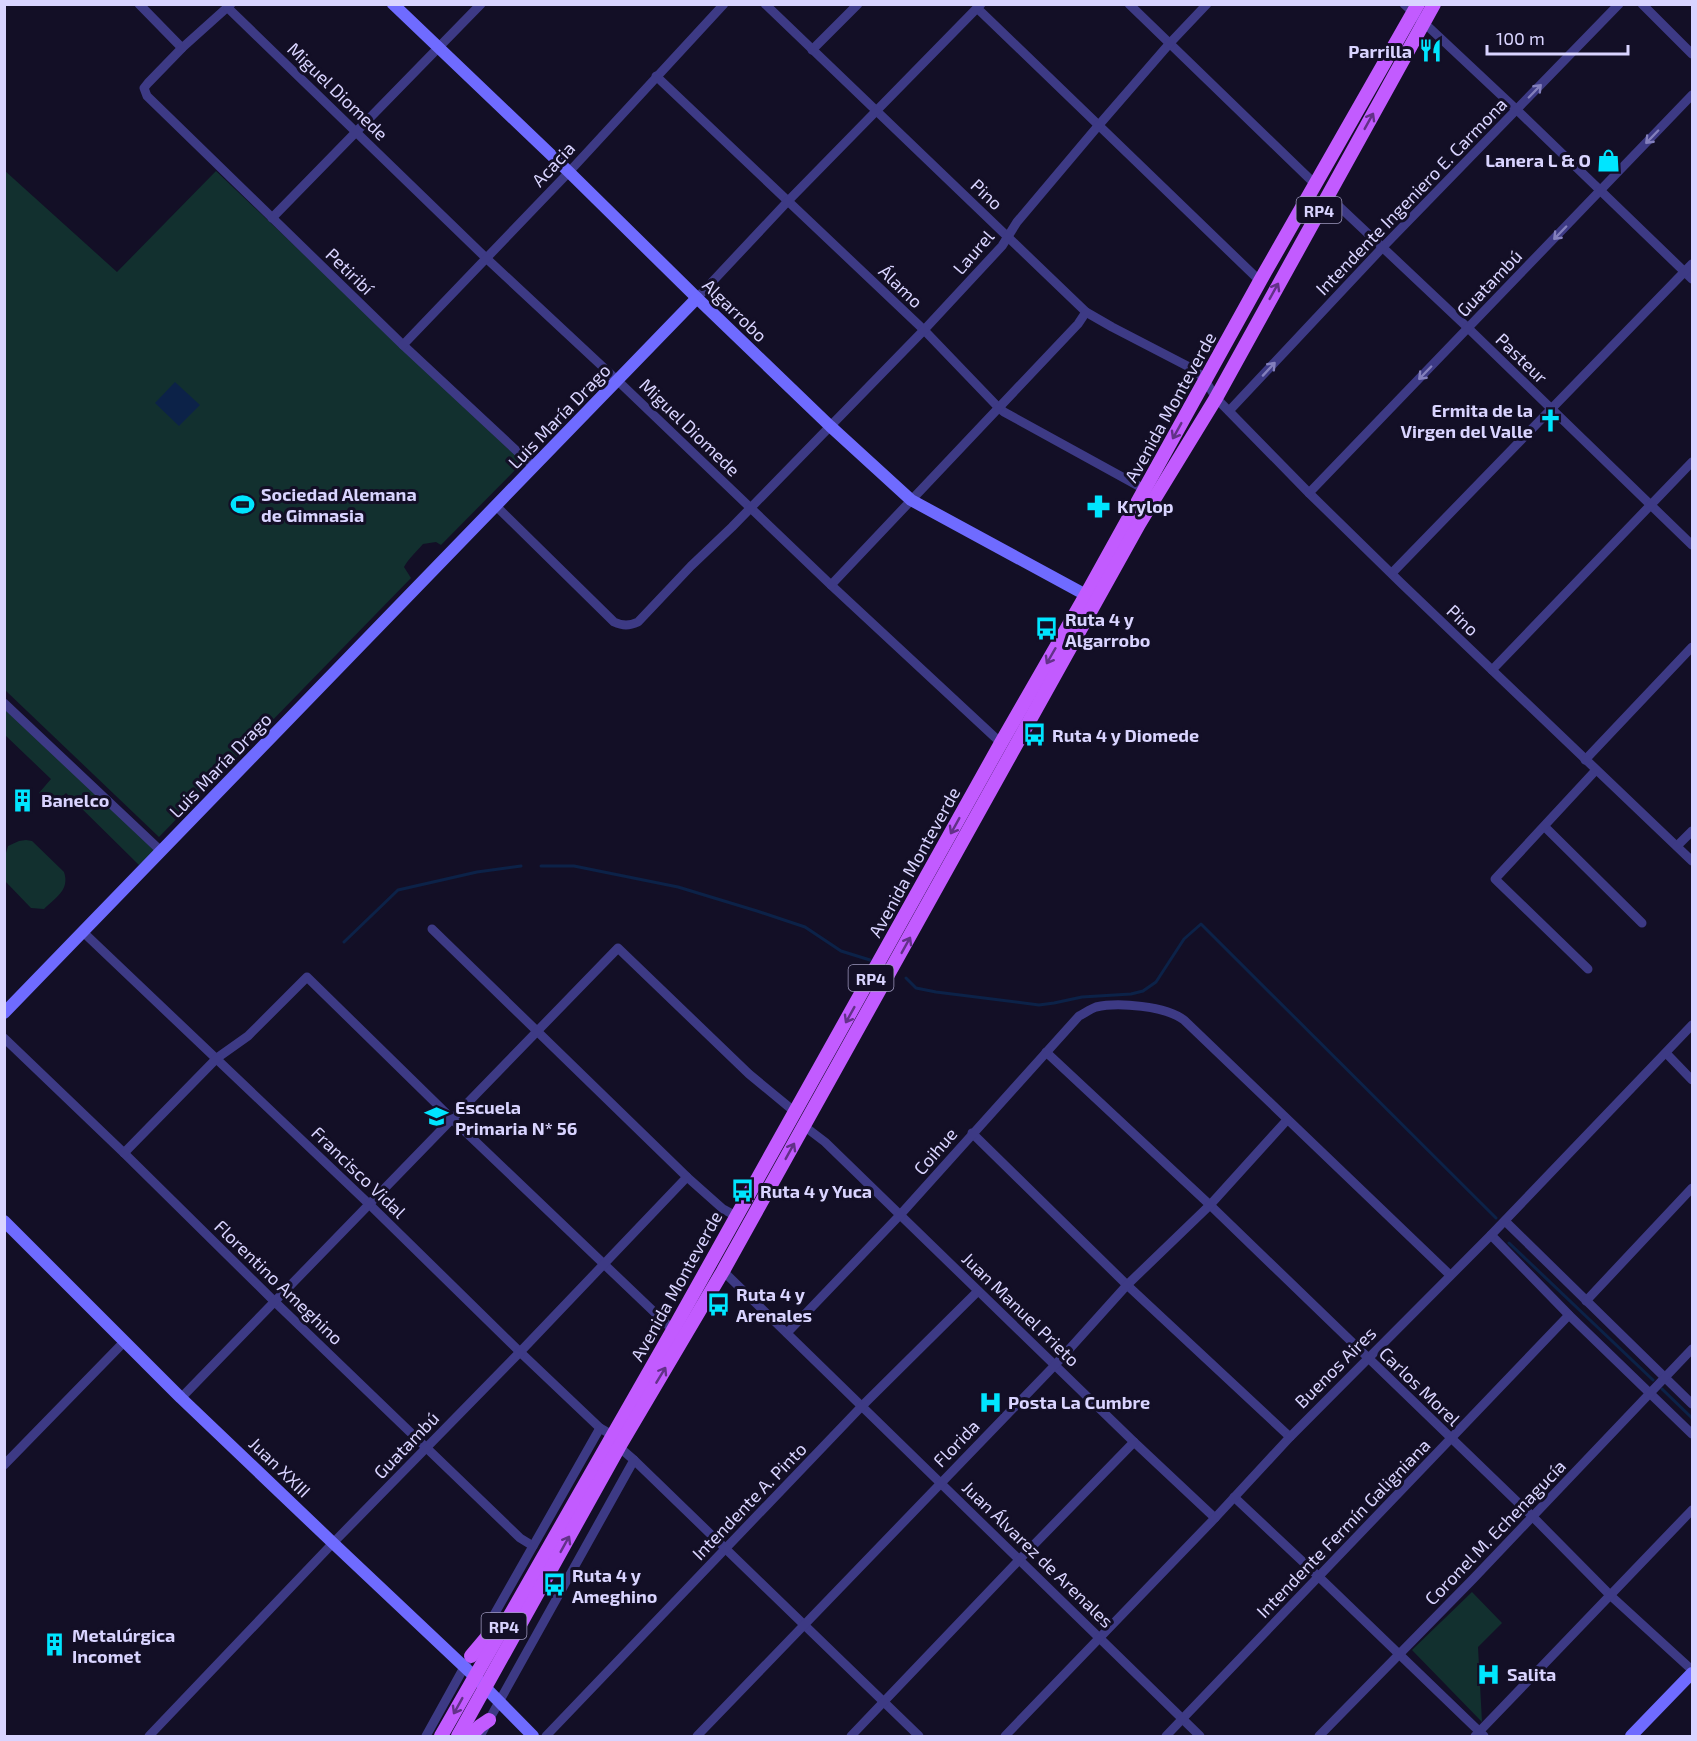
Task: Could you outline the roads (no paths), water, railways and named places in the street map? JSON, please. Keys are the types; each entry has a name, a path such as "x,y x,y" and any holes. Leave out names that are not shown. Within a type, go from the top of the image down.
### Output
{"main road":[{"name":"Avenida Monteverde","path":"441,1737 470,1666 533,1575 673,1330 1260,282 1415,11 1434,4"},
{"name":"Avenida Monteverde","path":"458,1737 610,1437 723,1271 1138,524 1216,398 1327,195 1415,11"},
{"path":"470,1666 521,1583 533,1575"},
{"path":"470,1737 489,1720"}],"street":[{"path":"139,4 182,48 229,6"},
{"name":"Algarrobo","path":"393,4 830,426 912,500 1086,595"},
{"path":"272,218 481,4"},
{"name":"Acacia","path":"404,345 569,172 724,4"},
{"name":"Pino","path":"765,4 1086,312 1195,370 1205,380 1216,398 1309,493 1692,861"},
{"path":"812,50 858,4"},
{"path":"1129,4 1316,185"},
{"name":"Laurel","path":"496,507 614,622 631,626 638,622 924,330 1002,246 1017,222 1098,126 1207,4"},
{"name":"Intendente Ingeniero E. Carmona","path":"1229,411 1382,248 1619,4"},
{"path":"1642,4 1692,54"},
{"name":"Miguel Diomede","path":"229,6 486,258 1001,743"},
{"path":"979,6 1098,126 1260,282"},
{"name":"Luis María Drago","path":"4,1013 979,6"},
{"path":"1415,11 1692,279"},
{"name":"Petiribí","path":"182,48 144,88 147,96 404,345 534,467"},
{"name":"Álamo","path":"656,76 924,330 998,407 1144,489"},
{"name":"Guatambú","path":"1309,493 1692,95"},
{"name":"Pasteur","path":"1327,195 1692,545"},
{"path":"1392,573 1692,264"},
{"path":"831,585 1078,324 1086,312"},
{"path":"1492,670 1692,462"},
{"path":"1585,760 1692,647"},
{"path":"4,703 161,851"},
{"path":"1588,969 1496,879 1596,770"},
{"path":"1545,826 1642,923"},
{"path":"1677,846 1692,831"},
{"path":"432,929 687,1177 723,1209 736,1216"},
{"name":"Francisco Vidal","path":"83,932 369,1204 918,1737"},
{"path":"181,1398 618,948 749,1074 795,1112"},
{"path":"124,1153 217,1058 248,1036 307,977 673,1330"},
{"name":"Coihue","path":"787,1333 900,1215 1079,1016 1093,1008 1114,1005 1161,1010 1177,1016 1287,1120"},
{"name":"Buenos Aires","path":"1005,1737 1290,1437 1491,1235 1692,1025"},
{"name":"Florentino Ameghino","path":"4,1038 274,1302 520,1538 533,1546"},
{"name":"Carlos Morel","path":"1046,1052 1210,1205 1532,1516 1611,1596 1692,1671"},
{"path":"1666,1053 1692,1080"},
{"path":"1287,1120 1450,1275"},
{"name":"Florida","path":"697,1737 1055,1365 1126,1285 1210,1205 1287,1120"},
{"name":"Juan Manuel Prieto","path":"804,1126 825,1142 1215,1518"},
{"path":"972,1133 1126,1285 1290,1437"},
{"name":"Guatambú","path":"149,1737 687,1177"},
{"path":"1586,1301 1692,1188"},
{"name":"Juan XXIII","path":"4,1221 181,1398 333,1544 470,1666 499,1703 533,1737"},
{"path":"1504,1221 1692,1404"},
{"path":"1491,1235 1569,1316 1692,1434"},
{"name":"Juan Álvarez de Arenales","path":"723,1271 1200,1737"},
{"name":"Intendente A. Pinto","path":"546,1737 861,1407 978,1291"},
{"name":"Intendente Fermín Galigniana","path":"1166,1737 1569,1316"},
{"path":"4,1465 124,1342"},
{"name":"Coronel M. Echenagucía","path":"1319,1737 1651,1394 1692,1348"},
{"path":"426,1737 470,1666 533,1546 610,1437"},
{"path":"851,1737 1134,1442"},
{"path":"480,1737 634,1460"},
{"path":"1234,1497 1480,1735 1692,1510"},
{"path":"1631,1737 1692,1671"}],"water":[{"path":"175,382 200,405 179,426 155,403"}],"waterway":[{"path":"344,942 398,890 477,872 521,866"},
{"path":"541,866 574,866 678,887 805,927 841,951 870,960"},
{"path":"906,978 916,988 1039,1005 1082,997 1131,994 1143,991 1156,982 1184,939 1201,924 1496,1218"},
{"path":"1509,1243 1653,1380"},
{"path":"1662,1389 1692,1418"}],"place":[{"name":"Parrilla","path":"1430,51"},
{"name":"Lanera L & O","path":"1609,160"},
{"name":"Ermita de la Virgen del Valle","path":"1551,420"},
{"name":"Sociedad Alemana de Gimnasia","path":"243,504"},
{"name":"Krylop","path":"1099,506"},
{"name":"Ruta 4 y Algarrobo","path":"1047,629"},
{"name":"Ruta 4 y Diomede","path":"1034,735"},
{"name":"Banelco","path":"23,800"},
{"name":"Escuela Primaria N* 56","path":"437,1117"},
{"name":"Ruta 4 y Yuca","path":"742,1191"},
{"name":"Ruta 4 y Arenales","path":"718,1304"},
{"name":"Posta La Cumbre","path":"990,1402"},
{"name":"Ruta 4 y Ameghino","path":"554,1585"},
{"name":"Metalúrgica Incomet","path":"54,1645"},
{"name":"Salita","path":"1489,1674"}]}
